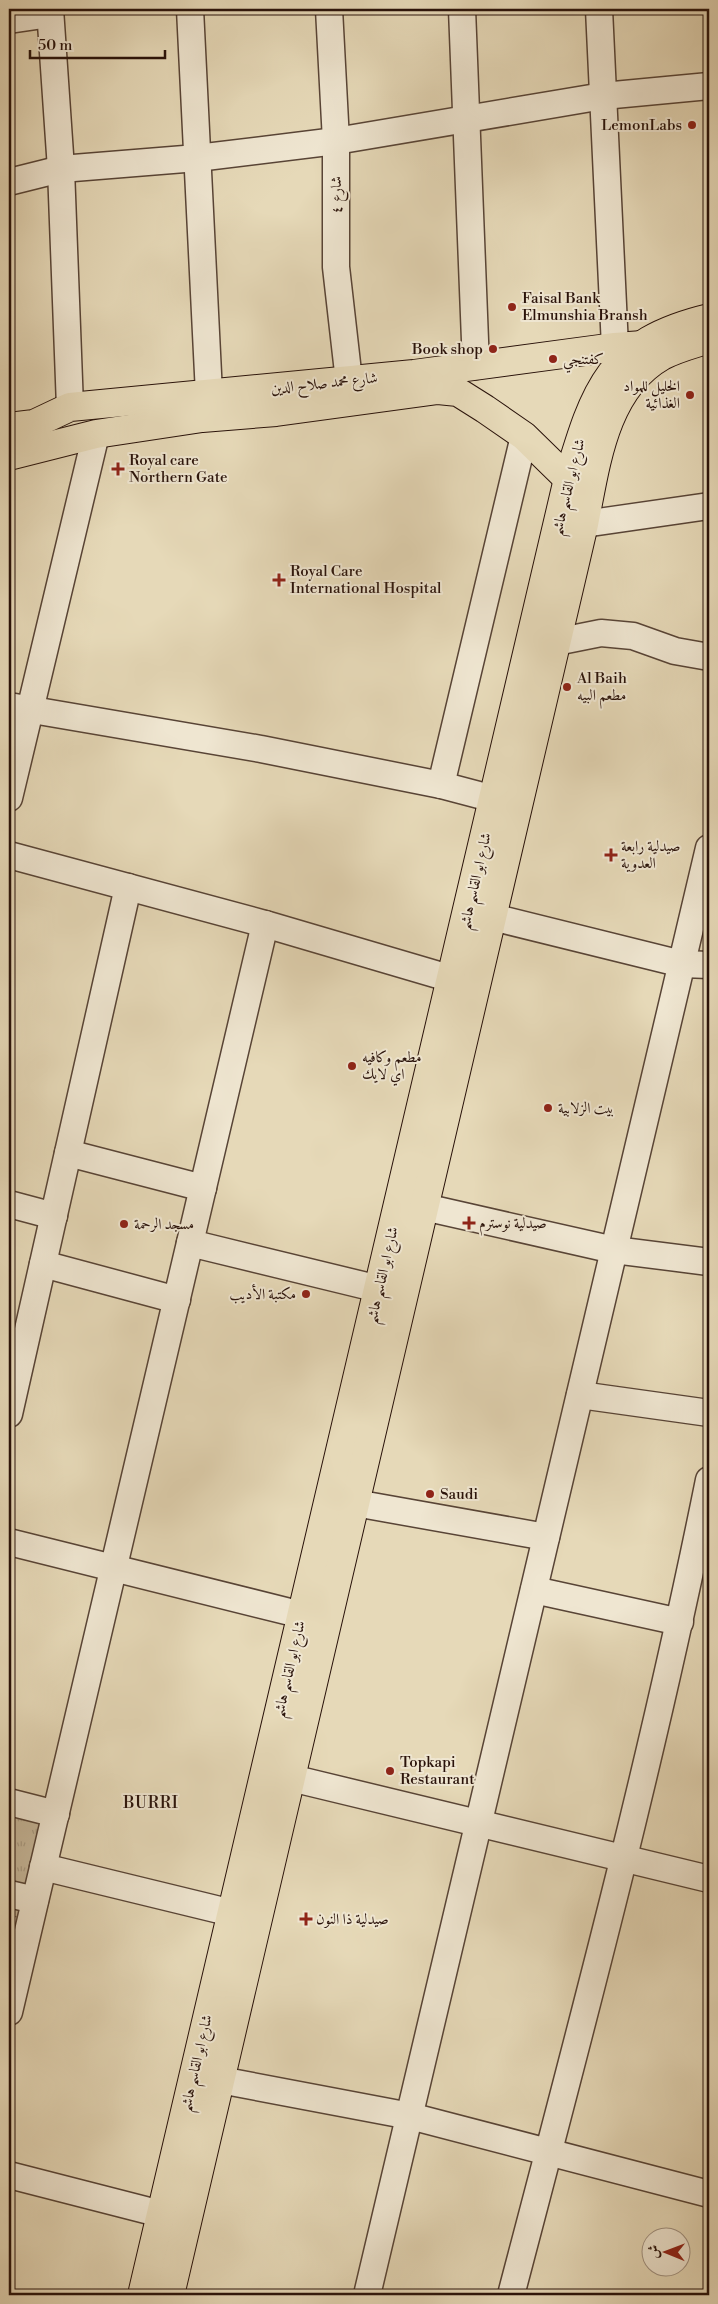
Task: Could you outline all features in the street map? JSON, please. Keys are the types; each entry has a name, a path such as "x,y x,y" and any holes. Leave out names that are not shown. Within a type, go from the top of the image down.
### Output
{"main road":[{"name":"شارع ابو القاسم هاشم","path":"142,2295 568,479 593,401 605,380 618,363 642,345 681,325 709,318"},
{"name":"شارع ابو القاسم هاشم","path":"170,2295 584,524 596,462 618,401 630,381 663,355 709,339"},
{"name":"شارع محمد صلاح الدين","path":"9,427 34,424 70,407 349,381 642,345"},
{"name":"شارع محمد صلاح الدين","path":"9,456 96,434 202,418 276,412 438,390 458,392 524,436 568,479"}],"street":[{"path":"190,9 209,394"},
{"name":"شارع ٤","path":"329,9 336,141 336,267 349,381"},
{"path":"462,9 476,366"},
{"path":"599,9 615,347"},
{"path":"9,20 50,11 61,169 70,407"},
{"path":"9,182 61,169 197,158 336,141 603,96 709,86"},
{"path":"9,798 20,709 96,434"},
{"path":"441,785 524,436"},
{"path":"584,524 709,506"},
{"path":"556,642 600,633 633,636 675,651 709,657"},
{"path":"20,709 261,749 441,785 494,799"},
{"path":"367,2295 709,848"},
{"path":"9,855 265,924 452,979"},
{"path":"9,1414 128,887"},
{"path":"492,918 682,964 709,965"},
{"path":"9,2012 265,924"},
{"path":"68,1153 203,1188"},
{"path":"9,1204 54,1216"},
{"path":"424,1207 614,1250 709,1262"},
{"path":"190,1243 379,1288"},
{"path":"43,1264 177,1300"},
{"path":"580,1395 709,1413"},
{"path":"512,2295 624,1858 680,1622 698,1593 709,1480"},
{"path":"355,1503 546,1537"},
{"path":"9,1542 302,1615"},
{"path":"534,1590 680,1622"},
{"path":"291,1778 709,1878"},
{"path":"9,1802 56,1814"},
{"path":"43,1867 232,1912"},
{"path":"9,1894 35,1900"},
{"path":"220,2080 410,2116 709,2194"},
{"path":"9,2175 161,2214"}],"green space":[{"path":"9,1806 56,1817 28,1920 9,1915"}],"place":[{"name":"LemonLabs","path":"692,125"},
{"name":"Faisal Bank Elmunshia Bransh","path":"512,307"},
{"name":"Book shop","path":"493,349"},
{"name":"كفتنجي","path":"553,359"},
{"name":"الخليل للمواد الغذائية","path":"690,395"},
{"name":"Royal care Northern Gate","path":"118,469"},
{"name":"Royal Care International Hospital","path":"279,580"},
{"name":"Al Baih مطعم البيه","path":"567,687"},
{"name":"صيدلية رابعة العدوية","path":"611,855"},
{"name":"مطعم وكافيه اي لايك","path":"352,1066"},
{"name":"بيت الزلابية","path":"548,1108"},
{"name":"صيدلية نوسترم","path":"469,1223"},
{"name":"مسجد الرحمة","path":"124,1224"},
{"name":"مكتبة الأديب","path":"306,1294"},
{"name":"Saudi","path":"430,1494"},
{"name":"Topkapi Restaurant","path":"390,1771"},
{"name":"صيدلية ذا النون","path":"306,1919"}],"district":[{"name":"BURRI","path":"151,1802"}]}
